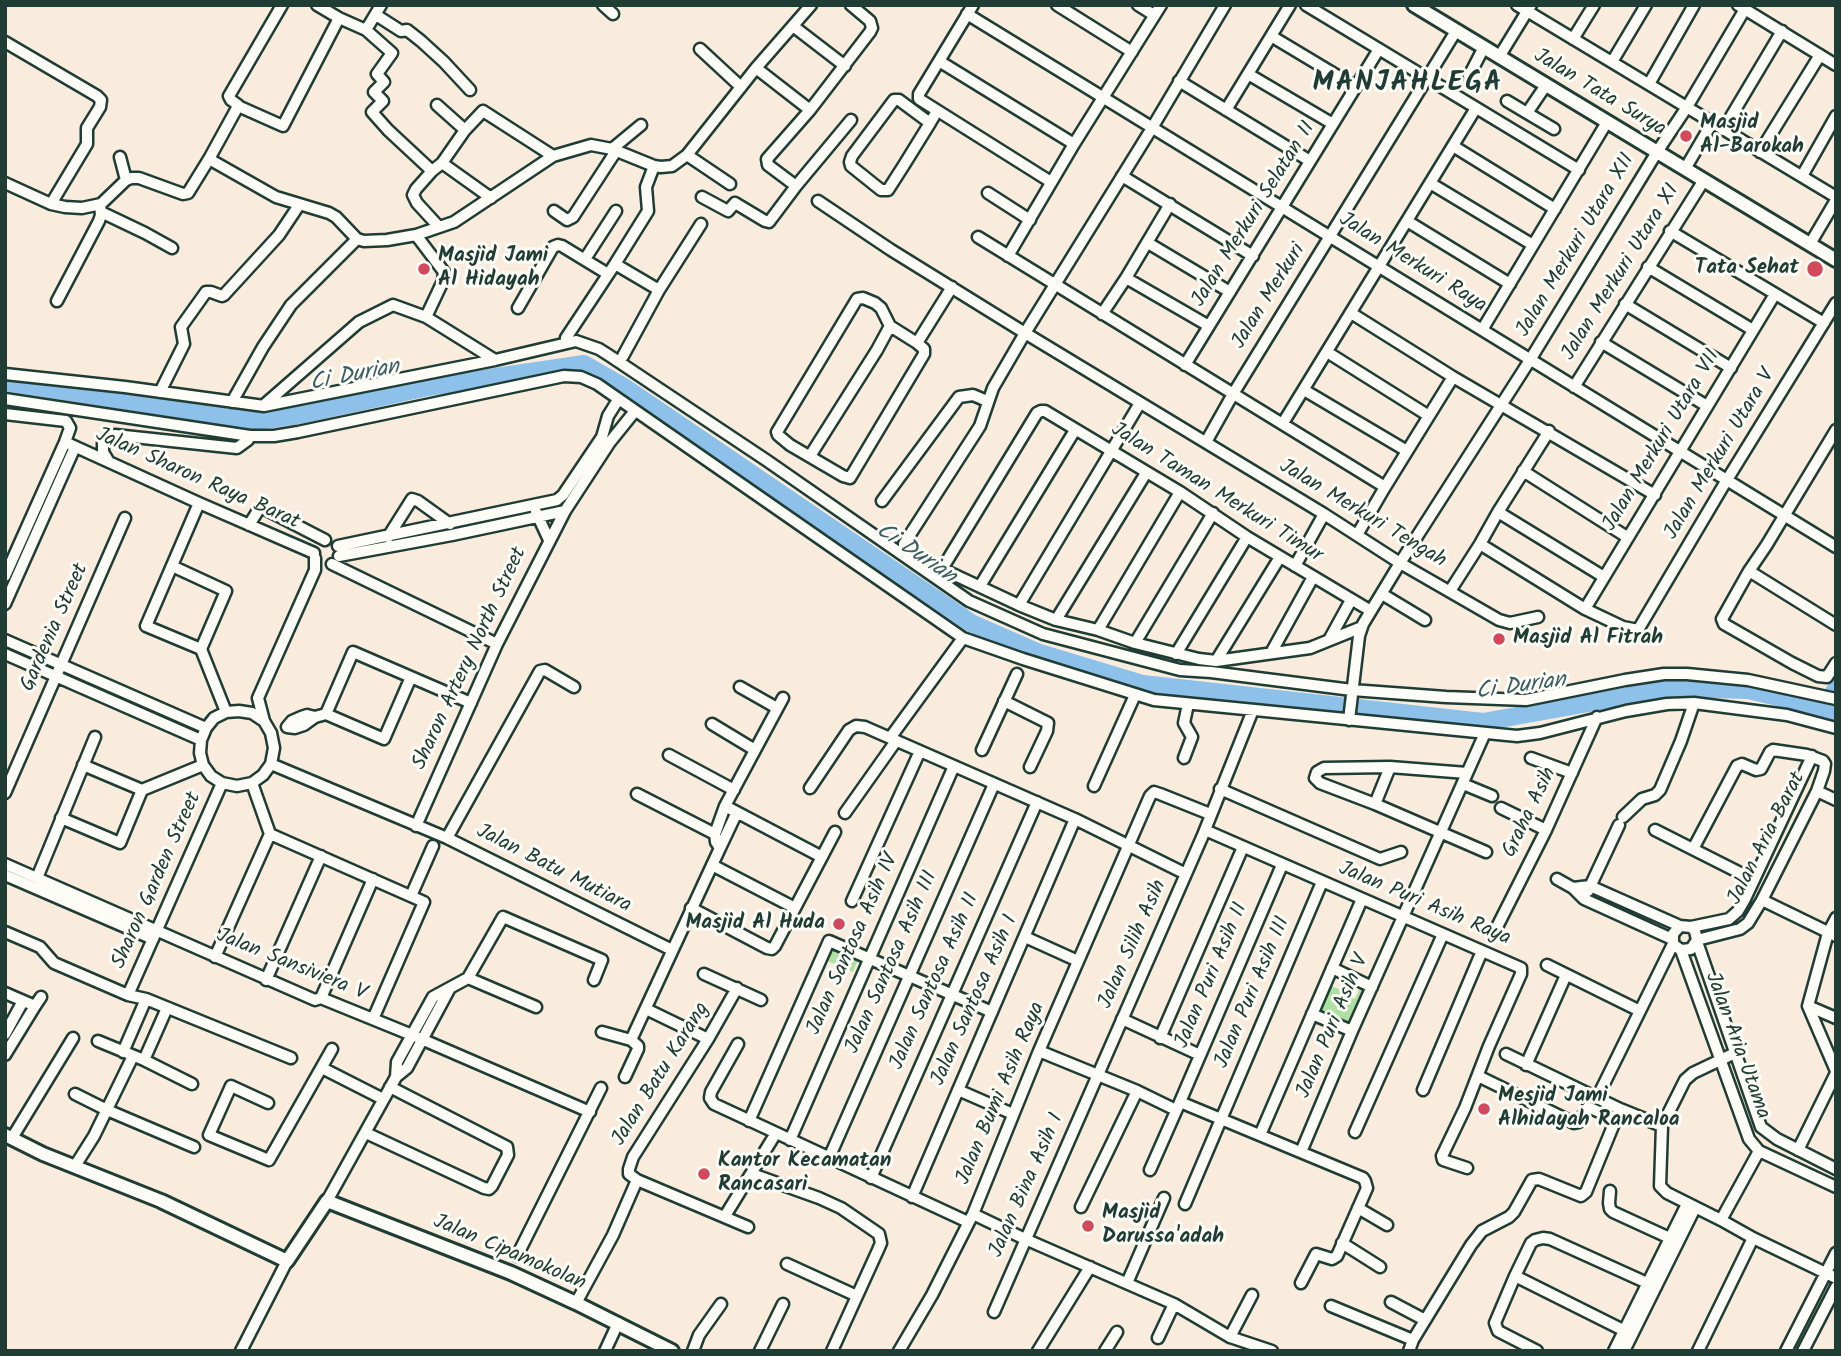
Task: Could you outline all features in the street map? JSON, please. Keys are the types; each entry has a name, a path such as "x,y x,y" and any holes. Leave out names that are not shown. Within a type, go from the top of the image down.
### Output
{"street":[{"path":"282,5 229,96 238,106 283,125 339,18"},
{"path":"603,5 613,14"},
{"path":"209,159 276,197 329,213 357,239 380,240 416,235 454,222 554,156 590,145 614,150 654,166 672,166 687,155 756,68 811,5"},
{"path":"796,186 768,165 767,159 810,110 872,28 870,21 851,5"},
{"path":"1057,5 1132,52"},
{"path":"1138,5 1154,15"},
{"path":"1008,256 1161,5"},
{"path":"1225,5 1025,333 993,388 980,426 904,544 904,549 1056,620 1175,654 1216,661 1310,648 1362,627"},
{"path":"1226,110 1290,5"},
{"path":"1306,5 1578,170"},
{"name":"Jalan Tata Surya","path":"1414,5 1836,260"},
{"path":"1573,39 1594,5"},
{"path":"1612,62 1646,5"},
{"path":"1649,85 1694,5"},
{"path":"323,7 339,18 366,30 392,53 377,74 384,82 374,92 383,101 372,112 432,171"},
{"path":"1499,57 1525,7 1836,199 1810,244"},
{"path":"1742,7 1836,65"},
{"name":"Jalan Merkuri Utara XII","path":"1350,715 1362,627 1687,107 1742,7"},
{"path":"366,30 378,10 401,31 407,30 421,41 470,90"},
{"path":"970,10 919,94 919,99 1051,182"},
{"name":"Jalan Merkuri Raya","path":"970,10 1103,98 1836,547"},
{"path":"793,26 845,66"},
{"name":"Jalan Merkuri","path":"1206,442 1456,30"},
{"path":"1723,130 1782,32"},
{"path":"1271,36 1356,87"},
{"path":"5,42 101,100 100,107 87,128 87,144 51,204"},
{"path":"1469,76 1484,47"},
{"path":"700,49 741,87"},
{"name":"Jalan Merkuri Selatan II","path":"1185,365 1379,49"},
{"path":"1760,152 1820,55"},
{"path":"939,61 1074,144"},
{"path":"756,68 810,110"},
{"path":"1248,74 1333,124"},
{"path":"1179,81 1311,161"},
{"path":"1527,113 1546,85"},
{"path":"930,123 900,100 894,100 852,156 851,166 881,190 888,190 930,123 937,111"},
{"path":"1507,101 1554,129"},
{"path":"437,105 465,130"},
{"path":"57,301 90,239 104,203 126,180 139,178 185,195 209,159 238,106"},
{"path":"1283,423 1476,108"},
{"path":"439,227 413,195 483,111 554,156"},
{"path":"1801,176 1836,116"},
{"path":"702,197 728,211 735,203 769,222 851,120"},
{"path":"1482,330 1607,122"},
{"path":"1685,169 1712,123"},
{"path":"554,211 567,220 573,217 614,150 641,125"},
{"path":"1452,146 1555,209"},
{"path":"687,155 730,184"},
{"path":"120,157 126,180"},
{"path":"442,163 491,198"},
{"path":"566,338 648,211 646,187 654,166"},
{"path":"1122,176 1253,256"},
{"name":"Jalan Merkuri Utara XI","path":"1574,387 1704,180"},
{"path":"5,183 51,204 100,208 172,248"},
{"path":"1430,183 1533,245"},
{"path":"988,193 1030,220"},
{"name":"Jalan Merkuri Tengah","path":"818,201 1025,333 1499,621 1510,622 1538,617"},
{"path":"1102,314 1170,204"},
{"path":"160,392 184,344 181,327 206,292 224,295 279,235 299,205"},
{"path":"585,259 616,211"},
{"path":"1407,221 1510,284"},
{"path":"623,356 659,290 701,225"},
{"path":"1670,231 1824,323"},
{"path":"416,235 444,272 443,281 426,317"},
{"path":"978,237 1385,487"},
{"path":"232,402 275,327 291,305 357,239"},
{"path":"1147,243 1230,292"},
{"path":"518,308 553,247 562,246 608,274"},
{"path":"615,264 659,290"},
{"path":"1648,267 1754,330"},
{"path":"1126,278 1209,326"},
{"path":"917,343 952,287"},
{"name":"Jalan Merkuri Utara VII","path":"1585,609 1776,294"},
{"path":"863,298 875,303 881,308 890,326 917,343 924,349 923,357 848,479 778,435 777,432 858,299 863,298"},
{"name":"Jalan Merkuri Utara V","path":"1585,609 1623,627 1638,630 1640,628 1836,303"},
{"path":"1625,304 1731,368"},
{"path":"264,406 361,321 393,305 426,317 495,360"},
{"path":"1351,313 1453,377 1655,495"},
{"path":"810,456 890,326"},
{"path":"5,373 264,406 576,341 599,349 755,452 969,601 1043,634 1180,670 1352,691 1526,700 1625,680 1664,674 1687,674 1748,680 1836,699"},
{"path":"1601,342 1707,406"},
{"path":"1327,352 1429,416"},
{"path":"5,399 250,436 274,436 564,376 581,377 597,384 963,638 1135,695 1188,704 1350,715 1517,736 1667,704 1694,703 1787,715 1836,728"},
{"path":"1357,535 1453,377"},
{"path":"1304,390 1408,450"},
{"path":"882,501 959,397 973,395 988,401"},
{"path":"608,437 608,416 618,400"},
{"path":"1019,605 1140,403"},
{"path":"332,562 388,537 557,500 608,437 635,411"},
{"name":"Jalan Taman Merkuri Timur","path":"942,569 1037,413 1045,411 1371,611"},
{"path":"5,414 66,421 70,428 70,445 5,604"},
{"path":"980,586 1075,429"},
{"path":"1836,430 1722,620 1724,624 1818,676 1827,677 1836,663"},
{"path":"1450,591 1549,431"},
{"path":"109,462 103,452 103,443 105,439 116,435 237,448 248,440"},
{"path":"5,576 70,445"},
{"name":"Jalan Sharon Raya Barat","path":"70,445 249,525 314,556 318,563 332,562"},
{"name":"Sharon Artery North Street","path":"416,826 497,644 591,461"},
{"path":"1523,471 1627,537"},
{"path":"1056,620 1146,473"},
{"path":"1098,630 1180,492"},
{"path":"388,537 412,499 450,523 452,535"},
{"path":"199,503 146,626 201,649"},
{"path":"532,506 549,540"},
{"path":"239,710 258,698 332,562 332,541 325,540 263,508 259,509 249,525"},
{"path":"332,562 565,511"},
{"path":"1498,512 1604,577"},
{"path":"1135,643 1213,513"},
{"path":"1296,566 1325,514"},
{"name":"Gardenia Street","path":"5,793 125,518"},
{"path":"1175,654 1247,537"},
{"path":"314,556 315,547 325,540"},
{"path":"1480,544 1585,609"},
{"path":"1216,661 1280,557"},
{"path":"332,562 497,644"},
{"path":"172,566 226,591 201,649 226,712"},
{"path":"1749,572 1836,625"},
{"path":"1271,653 1313,577"},
{"path":"1381,594 1425,620"},
{"path":"1329,640 1351,600"},
{"path":"845,813 963,638"},
{"path":"5,640 206,728"},
{"path":"326,714 352,652 471,703"},
{"path":"5,654 201,740"},
{"path":"447,838 540,670 545,670 574,687"},
{"path":"982,750 1017,674"},
{"path":"271,733 304,725 315,717 326,714 384,739 411,677"},
{"path":"740,687 776,708"},
{"path":"1094,786 1135,695"},
{"path":"258,698 274,748 271,764 263,775 252,783 237,786 222,783 211,776 200,753 201,740 214,718 239,710 264,721"},
{"path":"720,848 715,834 725,806 783,698"},
{"path":"1004,701 1048,723 1030,767"},
{"path":"1584,899 1621,821 1642,799 1656,795 1660,790 1694,703"},
{"path":"1184,758 1192,737 1184,723 1188,704"},
{"name":"Jalan Silih Asih","path":"1097,1075 1205,830 1253,710"},
{"name":"Graha Asih","path":"1498,925 1546,830 1597,718"},
{"path":"712,724 755,750"},
{"path":"810,788 852,728 865,727 1075,819 1185,874"},
{"name":"Jalan Puri Asih V","path":"1301,1152 1485,733"},
{"path":"37,878 95,737"},
{"path":"1693,849 1739,765 1761,769 1773,750 1812,756"},
{"path":"852,901 920,751"},
{"path":"669,755 734,790"},
{"name":"Jalan Aria Barat","path":"1691,927 1729,919 1738,911 1812,756 1823,761 1824,771 1816,791 1762,900 1745,927 1697,941"},
{"path":"1531,758 1572,773"},
{"name":"Jalan Batu Mutiara","path":"271,764 447,838 672,950"},
{"path":"83,765 142,790 204,765"},
{"name":"Jalan Santosa Asih IV","path":"790,1140 954,766"},
{"path":"1467,773 1390,767 1321,769 1315,778 1320,783 1486,852"},
{"path":"1375,804 1390,767"},
{"name":"Sharon Garden Street","path":"128,995 222,783"},
{"path":"215,957 270,834 252,783"},
{"name":"Jalan Santosa Asih III","path":"829,1158 994,784"},
{"path":"1463,784 1492,796"},
{"path":"1220,789 1380,859 1401,852"},
{"path":"61,818 120,843 142,790"},
{"path":"1816,791 1836,800"},
{"name":"Jalan Bumi Asih Raya","path":"899,1351 932,1295 971,1218 1039,1051 1150,796 1154,793 1210,814"},
{"path":"637,794 715,834"},
{"name":"Jalan Santosa Asih II","path":"871,1178 1037,802"},
{"path":"725,806 822,857"},
{"path":"1501,808 1546,830"},
{"path":"631,1040 737,812"},
{"name":"Jalan Santosa Asih I","path":"912,1197 1075,819"},
{"path":"1782,821 1797,828"},
{"name":"Jalan Puri Asih Raya","path":"1205,830 1520,968 1522,972 1478,1076"},
{"path":"1655,830 1754,880"},
{"path":"691,908 772,949 835,832"},
{"path":"270,834 424,902 373,1019"},
{"path":"411,896 433,846"},
{"path":"1160,1038 1244,847"},
{"path":"266,980 321,856"},
{"path":"5,864 155,935"},
{"path":"712,865 795,908"},
{"name":"Jalan Puri Asih II","path":"1150,1170 1282,865"},
{"path":"5,874 155,935"},
{"path":"321,998 373,879"},
{"path":"1557,879 1573,888 1584,899 1675,944 1691,949 1697,941 1695,931 1691,927 1679,926 1590,886 1573,888"},
{"name":"Jalan Puri Asih III","path":"1185,1204 1322,882"},
{"path":"1260,1135 1362,899"},
{"path":"1762,900 1832,935"},
{"path":"241,1351 287,1261 327,1201 366,1133 396,1077 397,1062 417,1037 433,997 468,978 503,917 602,960 594,979"},
{"path":"1798,1150 1836,1072 1808,1006 1836,918"},
{"path":"1597,1098 1675,944 1675,929 1679,926"},
{"path":"5,932 40,947 54,962 128,995 146,999 290,1058"},
{"path":"1356,1132 1443,934"},
{"name":"Jalan Sansiviera V","path":"155,935 215,957 315,1000 321,998 373,1019 590,1112"},
{"path":"1025,937 1078,961"},
{"path":"749,1121 829,941 992,1012"},
{"name":"Jalan Aria Utama","path":"1697,941 1761,1127 1798,1150 1836,1168"},
{"name":"Jalan Aria Utama","path":"1675,944 1746,1132 1759,1151 1836,1187"},
{"path":"1423,1090 1482,951"},
{"path":"1547,965 1640,1011"},
{"path":"1332,968 1372,987"},
{"path":"704,974 761,1000"},
{"path":"1526,1065 1566,975"},
{"path":"468,978 536,1007"},
{"name":"Jalan Batu Karang","path":"737,988 633,1157 629,1174 637,1180 748,1227"},
{"path":"5,993 23,1001 38,1002 6,1054"},
{"path":"75,1166 107,1110 146,999"},
{"path":"5,1034 23,1001"},
{"path":"1808,1006 1836,1018"},
{"path":"144,1060 167,1008"},
{"path":"646,1009 708,1039"},
{"path":"1312,1014 1352,1031"},
{"path":"1122,1019 1200,1055"},
{"path":"602,1032 631,1040 638,1046 625,1077"},
{"path":"73,1038 8,1136 43,1154 161,1201 287,1261"},
{"path":"97,1041 192,1084"},
{"path":"738,1044 711,1092 710,1098 714,1104 912,1197 1026,1239 1174,1304 1230,1337 1272,1351"},
{"path":"268,1103 232,1086 209,1135 269,1160 332,1049"},
{"path":"1039,1051 1137,1091 1222,1119 1365,1181 1367,1188 1335,1258 1318,1253 1314,1255 1301,1283"},
{"path":"1735,1053 1690,1074 1685,1080 1662,1126 1660,1186 1667,1194 1836,1278"},
{"path":"1506,1054 1597,1098 1617,1114"},
{"path":"322,1068 383,1099"},
{"name":"Jalan Bina Asih I","path":"994,1312 1097,1075"},
{"path":"1468,1168 1447,1162 1442,1156 1478,1076 1574,1123 1579,1122 1588,1107 1662,1126"},
{"path":"366,1133 484,1188 492,1186 508,1155 507,1147 390,1087"},
{"path":"517,1256 601,1088"},
{"path":"958,1090 1013,1114"},
{"path":"1081,1207 1137,1091"},
{"path":"75,1094 194,1147"},
{"path":"1331,1306 1411,1346 1424,1320 1471,1245 1482,1231 1514,1212 1532,1180 1539,1179 1581,1196 1586,1192 1617,1114"},
{"path":"725,1216 776,1133"},
{"path":"1721,1220 1759,1151"},
{"path":"752,1174 841,1208 879,1234 881,1243 832,1351"},
{"name":"Jalan Batu Karang","path":"576,1303 613,1235 637,1180"},
{"path":"1610,1191 1609,1203 1613,1212 1674,1240"},
{"path":"1127,1283 1164,1198"},
{"name":"Jalan Cipamokolan","path":"327,1201 511,1273 618,1323 665,1349"},
{"path":"1614,1351 1628,1333 1691,1206"},
{"path":"1358,1208 1387,1225"},
{"path":"1698,1351 1753,1238"},
{"path":"1536,1351 1495,1326 1531,1242 1550,1239 1651,1285"},
{"path":"1342,1243 1380,1266"},
{"path":"1786,1351 1836,1252"},
{"path":"787,1264 857,1296"},
{"path":"1038,1351 1090,1267"},
{"path":"1515,1276 1628,1333"},
{"path":"1804,1351 1836,1287"},
{"path":"1230,1337 1252,1295"},
{"path":"1391,1302 1424,1320"},
{"path":"693,1351 699,1335 721,1304"},
{"path":"760,1351 783,1304"},
{"path":"1158,1338 1174,1304"},
{"path":"605,1351 618,1323"},
{"path":"1105,1351 1117,1332"},
{"path":"1624,1351 1628,1333"}],"green space":[{"path":"830,944 859,957 853,972 823,959"},
{"path":"1327,984 1355,999 1361,986 1369,989 1351,1029 1315,1012"}],"waterway":[{"name":"Ci Durian","path":"5,382 258,421 304,414 428,387 584,364 624,387 971,623 1037,652 1143,684 1483,722 1672,688 1748,690 1820,707 1836,714"},
{"path":"1820,707 1836,681"}],"place":[{"name":"Masjid Al-Barokah","path":"1686,136"},
{"name":"Masjid Jami Al Hidayah","path":"424,269"},
{"name":"Tata Sehat","path":"1815,269"},
{"name":"Masjid Al Fitrah","path":"1499,639"},
{"name":"Masjid Al Huda","path":"839,924"},
{"name":"Mesjid Jami Alhidayah Rancaloa","path":"1484,1109"},
{"name":"Kantor Kecamatan Rancasari","path":"704,1174"},
{"name":"Masjid Darussa'adah","path":"1088,1226"}],"district":[{"name":"MANJAHLEGA","path":"1408,85"}]}
